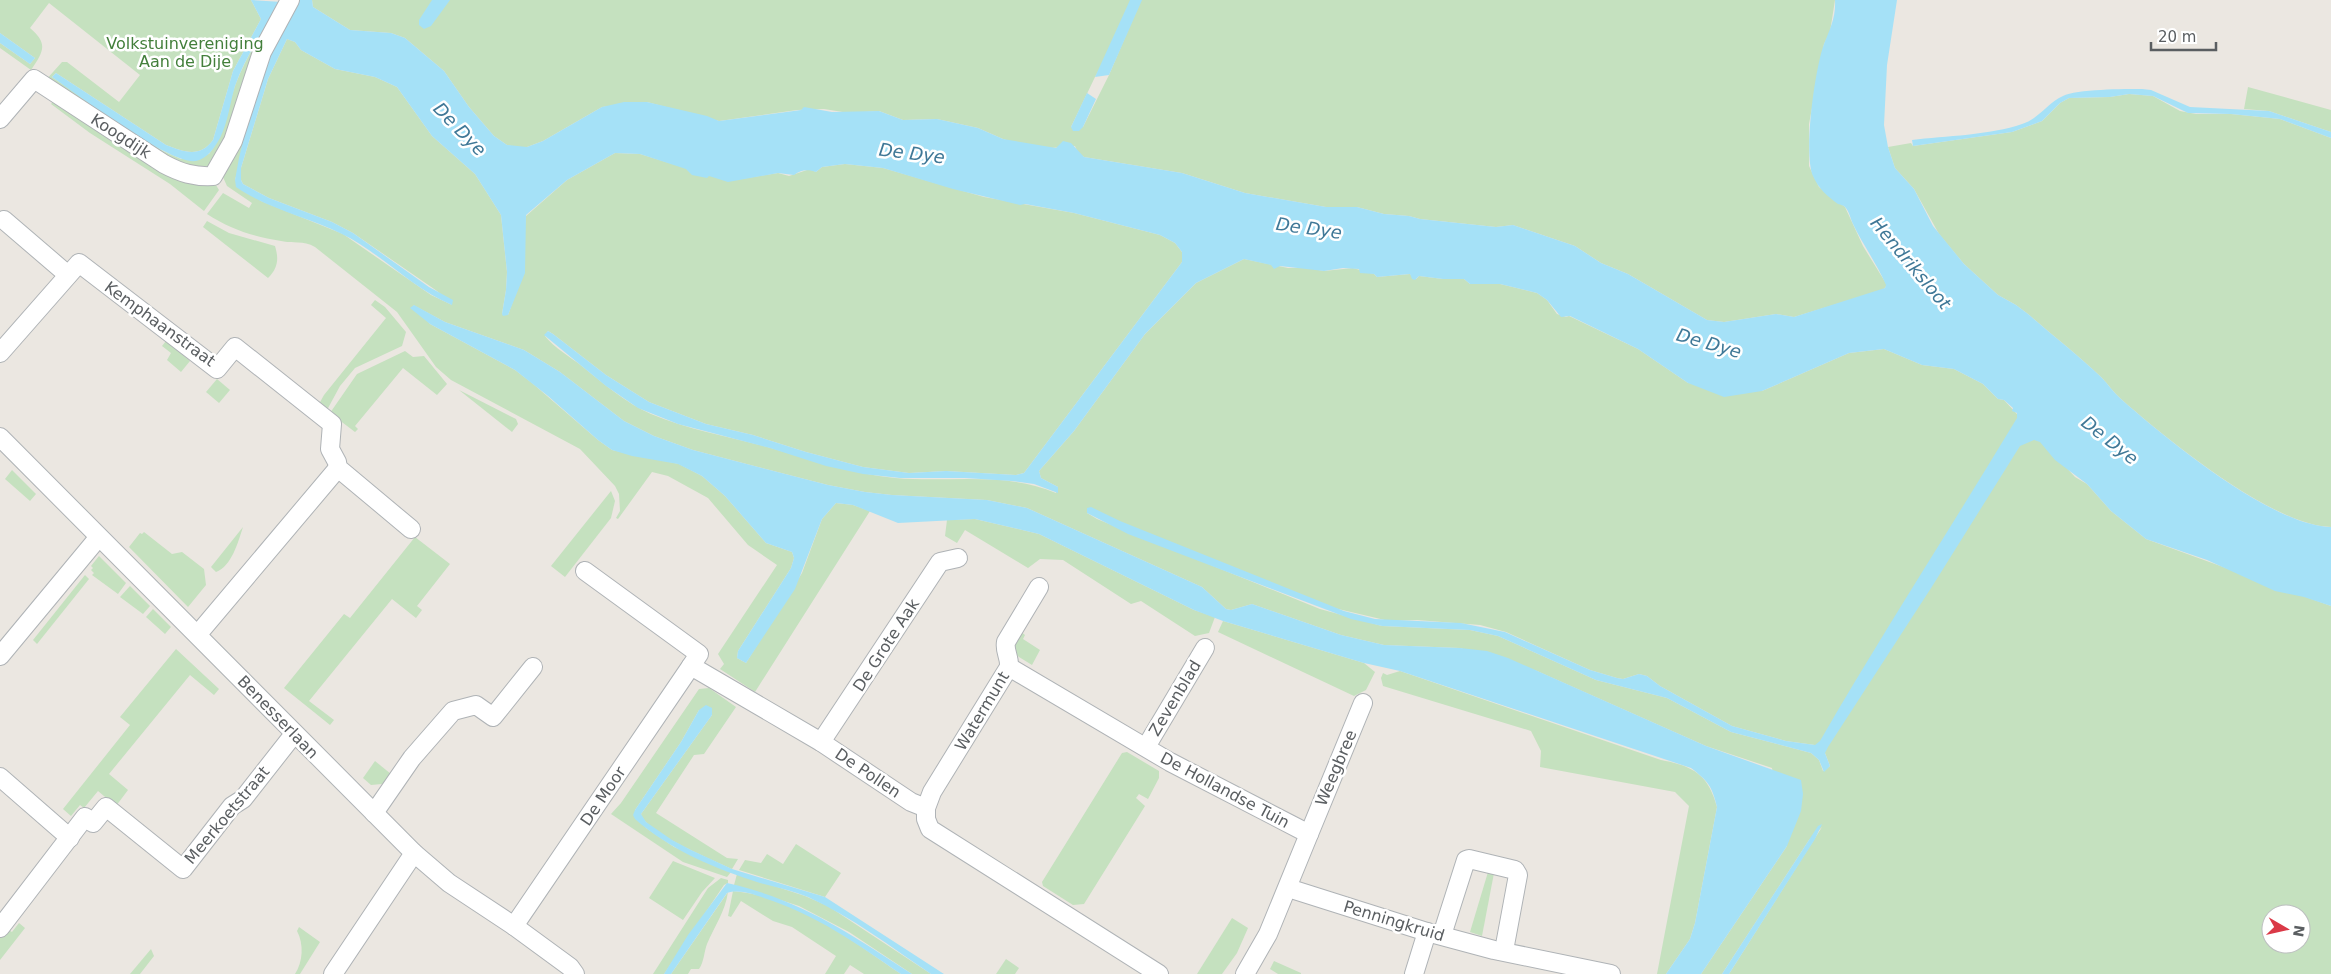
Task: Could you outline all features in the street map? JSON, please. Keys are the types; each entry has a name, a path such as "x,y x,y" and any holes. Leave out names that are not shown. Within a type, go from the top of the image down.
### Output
{"street":[{"name":"Koogdijk","path":"0,119 34,79 164,164 182,173 198,177 213,176 233,141 262,52 285,9"},
{"path":"4,220 68,275"},
{"name":"Kemphaanstraat","path":"0,353 78,263 217,369 235,347 332,424 330,449 338,468"},
{"name":"Benesserlaan","path":"0,438 98,538 198,634 294,734 414,854 449,883 514,926 570,967 575,974"},
{"path":"198,634 338,468 411,529"},
{"path":"0,656 98,538"},
{"name":"De Grote Aak","path":"821,742 940,562 958,558"},
{"path":"585,571 699,654 691,666"},
{"name":"Watermunt","path":"926,808 932,792 1009,667 1010,658 1006,652 1006,642 1039,587"},
{"name":"Zevenblad","path":"1146,747 1205,648"},
{"name":"De Pollen","path":"691,666 821,742 911,802 926,808"},
{"name":"De Moor","path":"514,926 691,666"},
{"path":"374,813 412,758 453,711 476,705 494,717 533,667"},
{"name":"De Hollandse Tuin","path":"1009,667 1146,747 1309,834 1288,888 1260,949 1246,974"},
{"name":"Weegbree","path":"1309,834 1363,703"},
{"name":"Meerkoetstraat","path":"0,928 85,817 93,823 106,807 183,869 232,806 243,799 294,734"},
{"path":"0,777 70,838"},
{"path":"926,808 926,819 930,830 1159,974"},
{"path":"333,974 414,854"},
{"path":"1414,974 1434,934 1466,860 1469,859 1516,870 1518,875 1505,945 1501,951"},
{"name":"Penningkruid","path":"1288,888 1434,934 1501,951 1611,974"}],"green space":[{"name":"Volkstuinvereniging Aan de Dije","path":"0,0 251,0 261,19 233,71 213,140 203,149 191,152 166,145 56,73 52,77 163,151 181,159 209,154 219,138 240,74 274,11 229,143 211,167 186,170 45,81 62,62 67,62 119,102 140,75 49,3 30,28 42,44 39,58 31,70 0,48 0,43 30,64 35,58 0,33"},
{"path":"312,0 1138,0 1095,77 1071,127 1083,127 1109,75 1141,0 1835,0 1830,32 1824,44 1809,124 1809,166 1819,187 1845,207 1863,246 1887,285 1883,290 1794,317 1776,314 1724,322 1707,320 1628,274 1601,263 1575,246 1513,225 1496,227 1420,219 1384,214 1357,207 1326,207 1245,193 1182,173 1084,157 1078,153 1075,146 1051,148 1021,144 1003,139 978,128 937,119 903,120 879,111 849,113 824,109 797,110 719,121 647,102 602,107 543,141 527,147 516,147 507,145 494,136 469,107 444,71 405,38 391,33 350,30 313,7"},
{"path":"287,39 295,42 301,50 335,69 375,77 397,87 432,136 475,174 501,215 507,272 502,314 508,315 517,290 526,216 567,180 615,153 640,154 728,181 778,173 789,176 810,169 816,172 822,167 845,164 883,168 984,197 1074,213 1160,235 1175,243 1182,252 1182,262 1024,473 1016,475 946,471 909,473 863,467 806,452 753,435 706,424 649,402 606,375 553,334 548,331 545,336 616,393 651,414 665,420 832,466 895,478 997,480 1036,486 1056,493 1058,487 1041,478 1039,471 1074,431 1145,334 1196,283 1244,259 1288,268 1308,268 1324,271 1353,268 1374,274 1377,277 1410,274 1416,279 1419,276 1464,279 1470,284 1500,284 1537,293 1547,300 1557,314 1569,316 1638,349 1688,383 1762,391 1849,353 1884,349 1922,365 1954,369 1983,384 1998,399 2004,400 2075,477 2087,484 2111,511 2146,539 2331,606 2331,974 1729,974 1822,827 1809,840 1722,974 1701,974 1787,846 1772,768 1706,746 1537,671 1460,648 1384,645 1341,635 1252,604 1231,610 1226,609 1202,587 1027,508 987,500 865,492 828,485 693,450 654,436 624,421 560,372 524,350 445,322 413,305 430,324 515,370 612,450 679,464 702,476 725,496 766,543 792,552 794,558 791,568 738,651 737,658 746,663 802,573 822,519 836,503 853,505 870,511 755,692 720,669 724,664 718,654 777,565 748,545 708,498 668,476 652,472 618,519 616,518 620,511 619,494 615,486 580,449 451,380 436,367 397,312 315,247 252,235 224,224 207,214 223,193 249,208 252,203 227,186 222,175 274,45 235,180 261,201 343,234 431,295 452,305 437,291 353,233 332,222 269,198 243,184 241,168 268,79","holes":["1087,509 1334,608 1389,621 1417,620 1480,625 1506,632 1590,670 1623,679 1639,674 1647,676 1660,686 1732,726 1786,741 1815,745 1825,753 1830,766 1823,771 1819,760 1811,753 1731,732 1667,698 1596,680 1498,636 1470,630 1382,626 1320,609 1097,519 1087,513"]},
{"path":"2248,87 2331,110 2331,132 2269,111 2244,109"},
{"path":"2129,94 2153,96 2180,111 2196,114 2231,114 2280,119 2331,138 2331,527 2307,523 2280,512 2221,477 2140,416 2118,397 2092,369 2028,314 1998,295 1964,264 1939,234 1914,189 1895,168 1888,147 1911,143 1913,146 2012,132 2042,121 2060,103 2069,98 2110,97"},
{"path":"55,99 214,182 219,190 204,211 170,184 90,133 51,104"},
{"path":"207,221 229,233 275,246 277,263 274,271 268,278 203,227"},
{"path":"375,300 385,307 406,332 402,346 355,368 340,386 327,410 319,404 324,395 386,318 371,305"},
{"path":"166,341 190,361 181,372 167,360 171,353 162,346"},
{"path":"405,351 413,357 424,356 447,384 437,395 403,368 355,426 358,429 355,432 330,413 357,374"},
{"path":"217,379 230,390 219,403 206,392"},
{"path":"459,390 516,419 518,424 512,432"},
{"path":"12,470 36,494 30,501 5,479"},
{"path":"611,491 615,501 611,518 565,577 551,566"},
{"path":"975,519 1039,534 1194,610 1215,617 1209,633 1195,636 1141,601 1131,604 1063,560 1040,559 1028,568 965,530 957,543 945,536 947,520"},
{"path":"243,527 230,559 222,569 216,572 211,567"},
{"path":"144,532 172,554 182,552 204,569 206,585 188,607 129,547 140,533"},
{"path":"415,537 450,564 417,606 422,610 416,618 392,599 309,701 334,720 330,725 284,688 344,614 350,618"},
{"path":"99,556 126,583 118,594 92,575 94,573 91,570 93,568 91,566"},
{"path":"85,575 89,579 37,644 33,640"},
{"path":"130,586 150,606 143,614 120,597"},
{"path":"153,609 171,627 165,634 146,617"},
{"path":"1223,621 1364,663 1375,672 1366,690 1354,696 1218,632"},
{"path":"1019,630 1025,635 1023,639 1040,650 1032,665 1013,651 1016,634"},
{"path":"176,649 219,689 214,695 190,675 109,774 128,790 116,806 98,791 84,808 80,805 71,816 63,809 130,725 120,717"},
{"path":"1400,671 1661,760 1682,765 1698,773 1704,779 1717,807 1695,923 1690,939 1666,974 1657,974 1689,806 1675,792 1540,767 1541,751 1531,731 1383,686 1381,678 1383,673 1387,675"},
{"path":"709,688 736,707 704,754 694,755 656,813 727,858 738,859 732,869 667,837 654,829 645,821 641,814 712,715 699,710 681,742 635,810 646,828 674,847 731,872 727,877 683,862 611,814 621,803 699,689"},
{"path":"1127,752 1159,771 1159,778 1148,799 1139,794 1136,798 1145,806 1084,904 1073,905 1043,886 1042,882 1122,753"},
{"path":"375,761 391,774 382,784 371,785 363,778"},
{"path":"796,844 841,873 825,897 739,870 745,860 761,863 767,854 783,864"},
{"path":"673,861 715,878 702,892 683,920 649,898"},
{"path":"1488,872 1494,873 1482,936 1470,932"},
{"path":"737,874 805,896 828,906 931,974 912,974 849,932 799,906 734,885"},
{"path":"721,878 728,880 728,883 724,885 664,974 653,974 708,888"},
{"path":"733,891 756,895 801,911 842,934 901,974 864,974 850,965 844,974 825,974 836,956 792,927 773,921 741,901 731,917 728,916"},
{"path":"728,892 725,906 707,944 699,969 691,969 688,974 671,974"},
{"path":"1232,918 1248,928 1237,953 1222,974 1197,974"},
{"path":"19,923 25,928 0,960 0,937 7,929 12,932"},
{"path":"299,927 320,942 300,974 295,974 300,964 302,953 297,931"},
{"path":"151,949 154,956 140,974 130,974"},
{"path":"1006,959 1019,968 1015,974 996,974"},
{"path":"1274,961 1301,974 1278,974 1270,969"}],"water":[{"path":"251,0 298,3 300,0 312,0 313,7 350,30 391,33 405,38 444,71 469,107 494,136 507,145 527,147 543,141 602,107 624,102 647,102 707,116 719,121 801,110 804,107 832,112 879,111 903,120 937,119 978,128 1003,139 1056,148 1063,141 1071,143 1084,157 1182,173 1245,193 1326,207 1357,207 1384,214 1420,219 1496,227 1513,225 1575,246 1601,263 1628,274 1707,320 1724,322 1776,314 1794,317 1885,288 1886,285 1846,209 1827,195 1813,176 1809,149 1811,111 1817,72 1824,44 1834,17 1835,0 1897,0 1887,65 1884,125 1888,147 1895,168 1914,189 1933,226 1964,264 1998,295 2028,314 2101,377 2121,399 2191,456 2220,477 2279,512 2307,523 2331,527 2331,606 2304,597 2275,591 2207,560 2146,539 2111,511 2087,484 2055,460 2040,442 2034,440 2020,446 1828,747 1825,753 1830,766 1824,772 1819,760 1811,753 1731,732 1667,698 1596,680 1498,636 1470,630 1382,626 1351,619 1128,534 1087,513 1087,508 1091,507 1120,521 1344,611 1375,619 1461,623 1505,632 1590,670 1623,679 1639,674 1647,676 1660,686 1732,726 1786,741 1815,745 1820,741 2017,418 2017,413 2012,411 2013,408 2004,400 1998,399 1983,384 1954,369 1922,365 1884,349 1849,353 1762,391 1724,397 1688,383 1638,349 1570,316 1561,317 1547,300 1537,293 1500,284 1470,284 1464,279 1419,276 1415,280 1412,279 1410,274 1377,277 1374,274 1360,273 1359,269 1343,268 1324,271 1280,266 1274,269 1271,265 1244,259 1196,283 1145,334 1074,431 1039,471 1041,478 1058,487 1058,493 1034,484 1012,481 965,478 900,478 863,474 826,466 770,448 678,424 638,408 606,386 544,335 548,331 553,334 606,375 649,402 706,424 753,435 806,452 863,467 909,473 946,471 1016,475 1024,473 1182,262 1182,252 1175,243 1160,235 1074,213 1025,204 1020,205 953,189 883,168 845,164 822,167 816,172 804,170 794,175 778,173 728,182 709,176 707,178 692,175 686,169 640,154 615,153 567,180 526,215 525,273 508,315 503,316 507,272 501,215 475,174 432,136 397,87 375,77 335,69 301,50 295,42 287,39 268,79 241,168 243,184 269,198 332,222 353,233 429,287 453,300 452,305 409,280 370,251 342,234 261,201 236,187 235,180 239,158 274,12 239,76 220,138 213,149 200,160 183,159 146,141 102,113 52,77 56,73 166,145 191,152 203,149 213,140 233,71 261,19"},
{"path":"432,0 450,0 431,26 424,29 419,25 419,20"},
{"path":"1130,0 1142,0 1109,75 1095,77"},
{"path":"0,33 35,58 30,64 0,43"},
{"path":"2101,90 2151,90 2190,107 2269,111 2331,132 2331,138 2280,119 2231,114 2188,113 2153,96 2129,94 2110,97 2069,98 2060,103 2042,121 2012,132 1913,146 1912,140 1996,131 2028,122 2057,99 2069,94"},
{"path":"1087,93 1096,99 1083,127 1079,131 1073,131 1071,127"},
{"path":"414,305 445,322 524,350 560,372 624,421 654,436 693,450 828,485 865,492 987,500 1027,508 1202,587 1226,609 1231,610 1252,604 1341,635 1384,645 1460,648 1487,651 1508,658 1706,746 1801,780 1803,794 1801,811 1787,846 1701,974 1666,974 1690,939 1695,923 1717,807 1708,784 1691,768 1400,671 1364,663 1223,621 1194,610 1039,534 975,519 898,523 853,505 836,503 822,519 795,589 746,663 737,658 738,651 791,568 794,558 792,552 766,543 725,496 702,476 678,464 632,456 612,450 515,370 430,324 410,308"},
{"path":"706,705 712,708 712,715 641,814 646,822 672,840 732,869 825,897 944,974 931,974 871,933 824,905 808,897 760,883 710,865 663,840 635,819 633,815 635,810 681,742 699,710"},
{"path":"1822,824 1815,839 1729,974 1722,974 1818,826"},
{"path":"727,883 754,890 802,908 846,932 912,974 901,974 835,931 801,912 746,892 736,892 727,893 671,974 664,974 688,935"}],"water label":[{"name":"De Dye","path":"460,129"},
{"name":"De Dye","path":"912,153"},
{"name":"De Dye","path":"1309,228"},
{"name":"Hendriksloot","path":"1911,263"},
{"name":"De Dye","path":"1709,343"},
{"name":"De Dye","path":"2110,440"}]}
